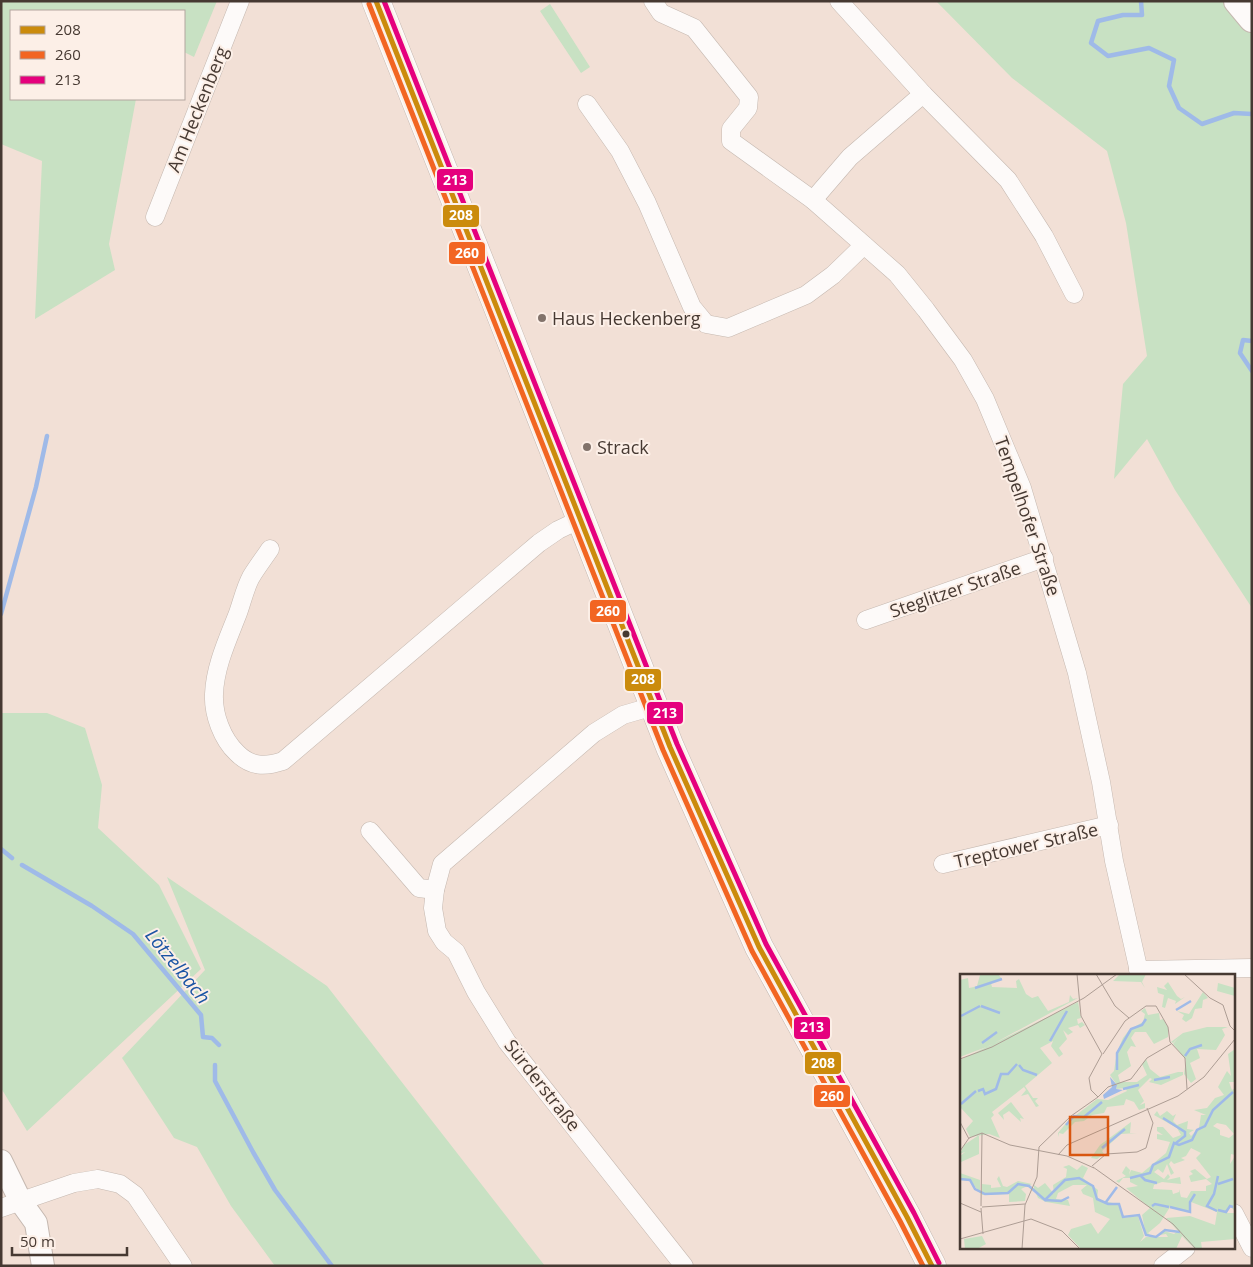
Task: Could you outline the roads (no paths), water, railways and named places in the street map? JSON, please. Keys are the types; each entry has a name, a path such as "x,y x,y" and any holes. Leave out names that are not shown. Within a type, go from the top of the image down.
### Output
{"main road":[{"path":"376,1 670,747 758,946 932,1266"},
{"path":"1237,1 1252,19"}],"street":[{"name":"Am Heckenberg","path":"155,217 240,1"},
{"name":"Tempelhofer Straße","path":"653,1 661,13 694,28 749,97 748,108 731,129 731,141 813,200 897,274 926,310 967,368 985,400 1022,488 1077,673 1109,825 1114,861 1139,973 1252,968"},
{"path":"839,1 923,94 1008,180 1044,236 1074,294"},
{"path":"813,200 850,156 923,94"},
{"path":"587,104 620,151 647,203 692,306 706,324 728,328 806,295 864,245"},
{"path":"270,548 250,579 221,660 214,694 217,717 228,742 242,759 262,766 282,761 539,543 558,530 581,519"},
{"name":"Steglitzer Straße","path":"866,620 1044,558"},
{"name":"Sürderstraße","path":"654,706 623,716 609,723 587,739 442,864 435,890 433,908 437,931 444,942 456,952 476,992 508,1042 684,1266"},
{"name":"Treptower Straße","path":"943,864 1109,825"},
{"path":"370,831 419,888 435,890"},
{"path":"1,1161 11,1205 20,1217 22,1230 35,1266"},
{"path":"11,1205 74,1182 98,1179 120,1184 135,1195 144,1206 184,1266"},
{"path":"11,1205 36,1223 43,1266"},
{"path":"1236,1217 1252,1248"},
{"path":"1163,1266 1183,1250"}],"waterway":[{"path":"1141,1 1142,15 1123,15 1098,21 1091,43 1108,56 1149,48 1174,60 1169,86 1179,108 1202,124 1234,113 1252,114"},
{"path":"1252,341 1243,340 1240,353 1252,371"},
{"name":"Lötzelbach","path":"1,614 36,487 47,436"},
{"name":"Lötzelbach","path":"1,849 12,858"},
{"name":"Lötzelbach","path":"22,865 92,906 133,934 201,1015 203,1037 212,1038 219,1045"},
{"name":"Lötzelbach","path":"215,1065 215,1081 275,1190 332,1266"}],"place":[{"name":"Haus Heckenberg","path":"542,318"},
{"name":"Strack","path":"587,447"}]}
